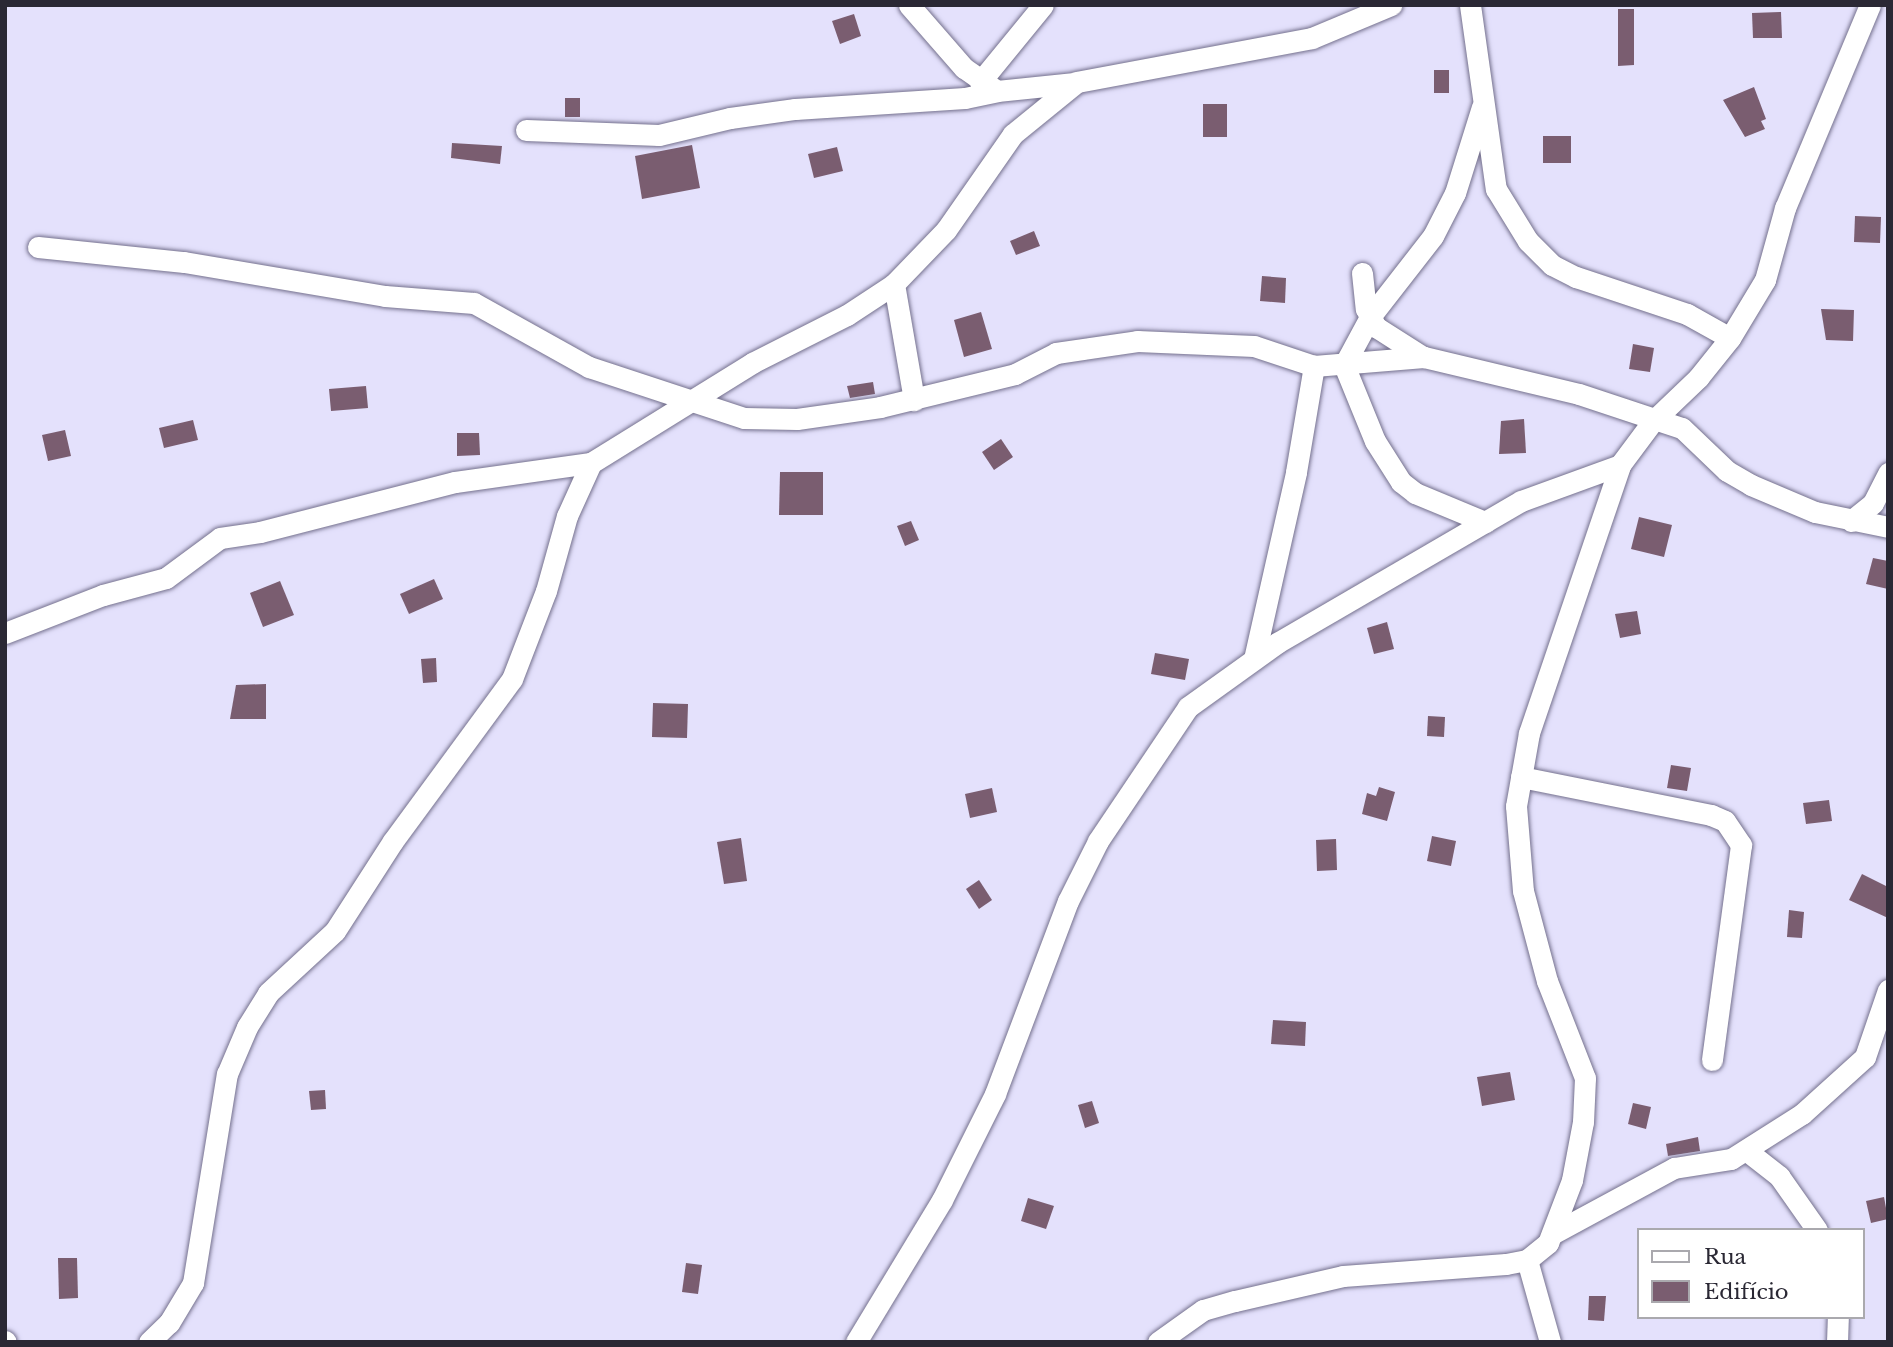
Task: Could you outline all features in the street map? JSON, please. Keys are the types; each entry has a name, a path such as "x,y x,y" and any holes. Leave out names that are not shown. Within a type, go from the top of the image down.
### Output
{"street":[{"path":"909,5 936,40 988,86"},
{"path":"988,86 1043,5"},
{"path":"526,130 659,135 730,118 795,109 965,98 988,86 1077,82 1312,38 1391,5"},
{"path":"1470,5 1482,107 1496,189 1515,223 1552,265 1615,293 1687,314 1730,338"},
{"path":"1158,1342 1203,1310 1284,1289 1343,1276 1527,1260 1544,1250 1573,1180 1583,1122 1585,1078 1547,981 1523,891 1515,829 1530,733 1620,466 1652,422 1698,378 1730,338 1765,280 1785,208 1870,5"},
{"path":"5,633 103,595 166,578 220,538 260,532 455,482 592,463 762,356 847,315 894,284 946,230 1013,134 1077,82"},
{"path":"1344,365 1370,317 1433,236 1455,193 1482,107"},
{"path":"38,247 184,262 385,296 474,303 589,367 688,402 744,418 797,419 914,400 1015,374 1056,353 1137,341 1254,346 1314,366 1424,357"},
{"path":"1362,273 1370,317 1394,342 1424,357 1578,394 1652,422 1682,428 1727,471 1751,485 1815,512 1888,527"},
{"path":"894,284 914,400"},
{"path":"1344,365 1375,441 1401,482 1415,493 1485,522"},
{"path":"1254,659 1296,472 1314,366"},
{"path":"149,1342 169,1323 193,1283 227,1074 247,1027 268,993 335,931 393,841 512,680 546,591 567,516 592,463"},
{"path":"856,1342 942,1200 995,1094 1068,901 1098,841 1188,707 1254,659 1485,522 1546,489 1620,466"},
{"path":"1851,521 1873,503 1888,473"},
{"path":"1521,777 1711,815 1725,821 1741,845 1712,1060"},
{"path":"1552,1234 1674,1168 1731,1159 1802,1114 1865,1057 1888,990"},
{"path":"1747,1151 1779,1176 1816,1228"},
{"path":"1527,1260 1550,1342"},
{"path":"1837,1342 1838,1319"}],"building":[{"path":"1618,9 1634,9 1634,65 1618,66"},
{"path":"1781,12 1782,38 1753,38 1752,13"},
{"path":"854,14 861,36 840,44 832,21"},
{"path":"1434,70 1449,70 1449,93 1434,93"},
{"path":"1754,87 1766,119 1761,121 1765,129 1745,137 1723,100"},
{"path":"565,98 580,98 580,117 565,117"},
{"path":"1203,104 1227,104 1227,137 1203,137"},
{"path":"1543,136 1571,136 1571,163 1543,163"},
{"path":"452,143 502,146 500,164 451,158"},
{"path":"692,145 700,188 642,199 635,156"},
{"path":"837,147 843,171 814,178 808,154"},
{"path":"1855,216 1881,217 1880,243 1854,242"},
{"path":"1034,231 1040,246 1016,255 1010,241"},
{"path":"1262,276 1286,278 1285,303 1260,301"},
{"path":"1821,309 1854,310 1853,341 1826,340"},
{"path":"981,312 992,349 964,357 954,320"},
{"path":"1633,344 1654,348 1650,372 1629,369"},
{"path":"873,382 875,394 850,398 847,386"},
{"path":"366,386 368,408 331,411 329,389"},
{"path":"1524,419 1526,453 1499,454 1501,421"},
{"path":"193,420 198,440 164,448 159,428"},
{"path":"65,430 71,456 48,461 42,435"},
{"path":"457,433 479,433 480,455 457,456"},
{"path":"1001,439 1013,457 994,470 982,452"},
{"path":"780,472 823,472 823,515 779,515"},
{"path":"1639,517 1672,525 1664,557 1631,549"},
{"path":"911,521 919,540 905,546 897,526"},
{"path":"1873,558 1888,561 1888,589 1866,584"},
{"path":"434,579 443,599 409,614 400,594"},
{"path":"280,581 294,615 263,627 250,593"},
{"path":"1637,611 1641,634 1620,638 1615,614"},
{"path":"1387,622 1394,649 1374,654 1367,628"},
{"path":"1155,653 1189,659 1185,680 1151,674"},
{"path":"436,658 437,682 423,683 421,659"},
{"path":"266,684 266,719 230,719 236,685"},
{"path":"653,703 688,704 687,738 652,737"},
{"path":"1428,716 1445,717 1444,737 1427,736"},
{"path":"1671,765 1691,768 1687,791 1667,788"},
{"path":"1379,787 1395,792 1387,821 1362,814 1367,793 1376,796"},
{"path":"992,788 997,812 970,818 965,794"},
{"path":"1829,800 1832,821 1806,824 1803,803"},
{"path":"1432,836 1456,841 1451,866 1427,861"},
{"path":"741,838 747,881 724,884 717,842"},
{"path":"1336,839 1337,870 1317,871 1316,840"},
{"path":"1862,874 1888,887 1888,918 1849,900"},
{"path":"979,880 992,900 979,909 966,889"},
{"path":"1789,910 1804,912 1802,938 1787,937"},
{"path":"1273,1020 1306,1022 1305,1046 1271,1044"},
{"path":"1510,1072 1515,1100 1482,1106 1477,1077"},
{"path":"325,1090 326,1109 311,1110 309,1091"},
{"path":"1092,1101 1099,1123 1085,1128 1078,1105"},
{"path":"1633,1103 1651,1107 1646,1129 1628,1124"},
{"path":"1698,1137 1700,1151 1668,1156 1666,1144"},
{"path":"1884,1197 1888,1219 1871,1223 1866,1201"},
{"path":"1028,1198 1054,1206 1046,1229 1021,1221"},
{"path":"58,1258 77,1258 78,1298 59,1299"},
{"path":"686,1263 702,1265 698,1294 682,1292"},
{"path":"1589,1296 1606,1296 1604,1321 1588,1320"}]}
